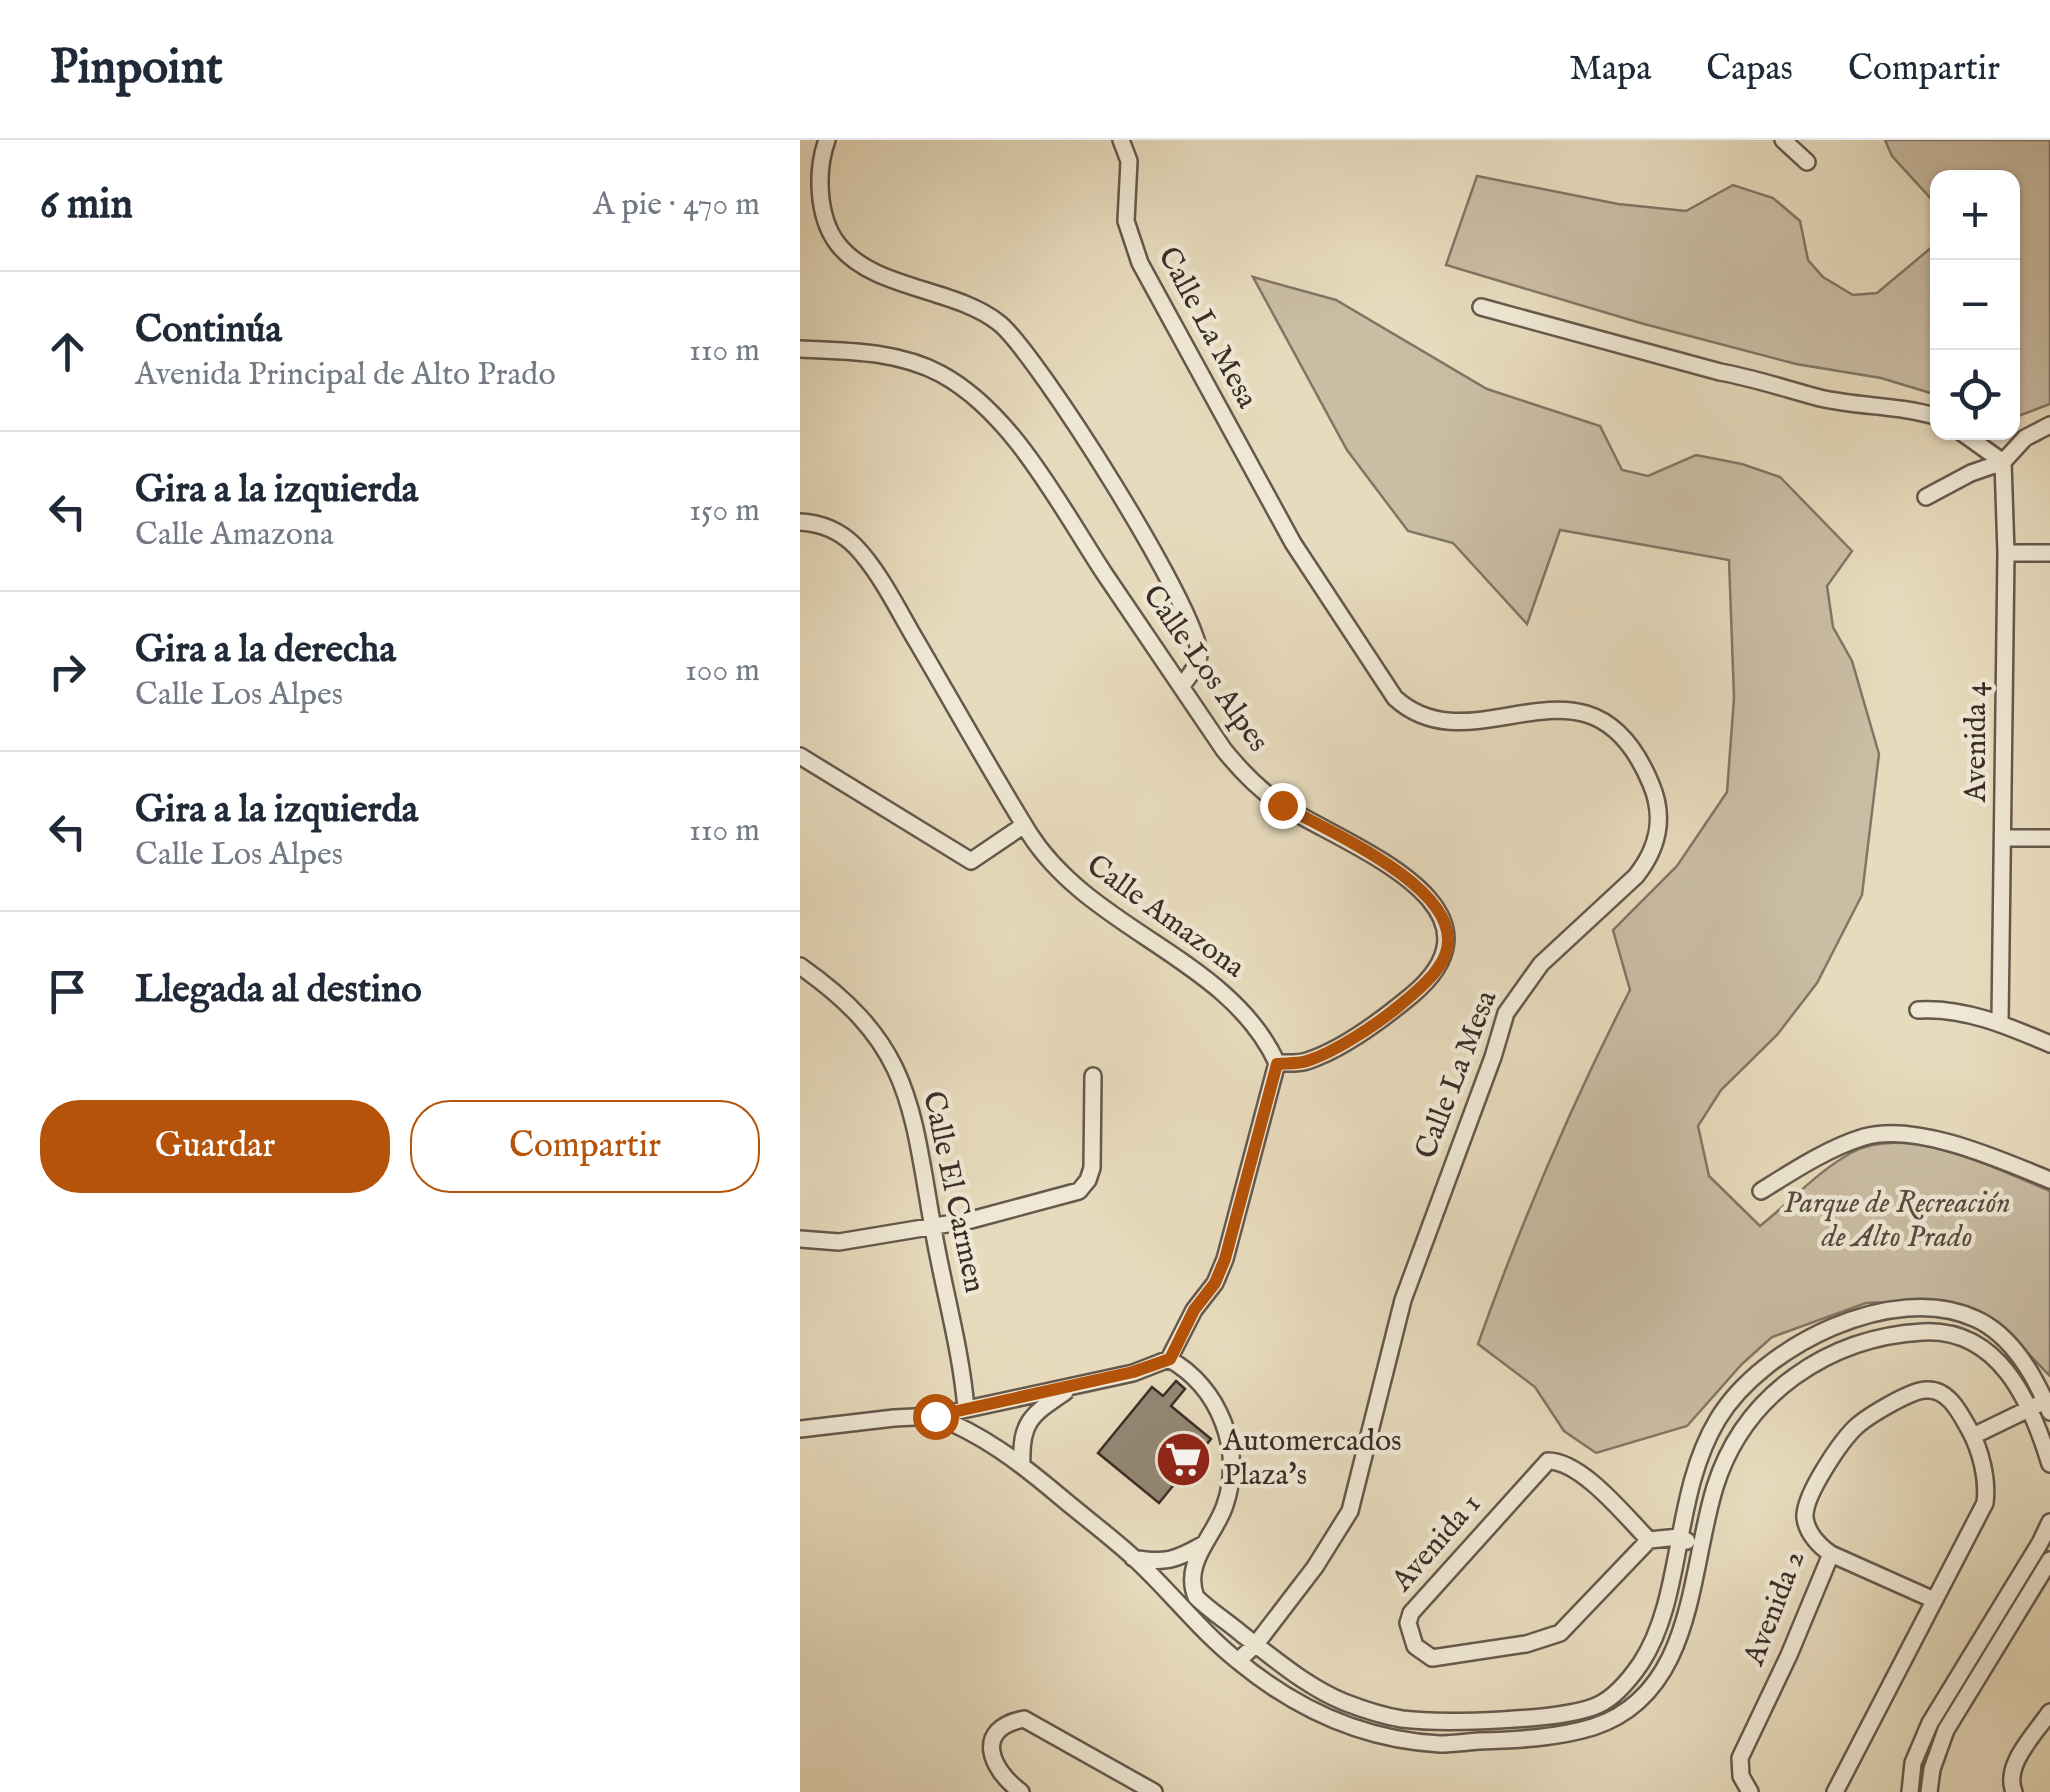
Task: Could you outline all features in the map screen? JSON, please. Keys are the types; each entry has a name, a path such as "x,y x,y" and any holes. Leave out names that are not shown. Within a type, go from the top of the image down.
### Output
{"street":[{"path":"828,140 821,194 835,242 853,260 874,272 999,322 1035,363 1132,514 1191,621 1200,652 1182,687"},
{"name":"Calle La Mesa","path":"1121,140 1129,161 1126,222 1140,263 1293,543 1396,698 1410,712 1442,720 1568,709 1600,720 1616,729 1641,762 1656,796 1660,819 1647,862 1541,964 1506,1012 1404,1300 1350,1510 1315,1567 1238,1662"},
{"path":"1783,140 1807,162"},
{"path":"1481,307 1821,398 1930,415"},
{"name":"Calle Los Alpes","path":"800,350 859,352 911,360 966,389 992,413 1041,477 1249,780 1282,805 1407,878 1432,901 1447,929 1449,943 1426,984 1390,1014 1306,1062 1277,1064"},
{"path":"1926,497 1971,472 2002,462 2024,438 2050,425"},
{"path":"1972,440 2002,462"},
{"name":"Avenida 4","path":"2000,1022 2006,552 2002,462"},
{"name":"Calle Amazona","path":"800,522 817,523 854,545 876,575 1024,825 1057,871 1244,1010 1265,1037 1277,1064"},
{"path":"2006,552 2050,554"},
{"path":"800,756 972,861 1024,825"},
{"path":"2004,838 2050,838"},
{"name":"Calle El Carmen","path":"800,966 860,1014 877,1034 908,1094 966,1409"},
{"path":"1918,1010 1937,1009 2000,1022 2050,1044"},
{"path":"800,1429 935,1416 1072,1387 1170,1359 1225,1259 1277,1064"},
{"path":"800,1239 839,1242 933,1227 1079,1191 1092,1168 1093,1076"},
{"path":"1761,1191 1861,1138 1891,1134 1973,1151 2050,1180"},
{"path":"1170,1359 1193,1373 1215,1401 1224,1421 1230,1466 1229,1490 1220,1518 1191,1576 1196,1596 1326,1693 1342,1702 1400,1718 1493,1720 1586,1710 1617,1692 1643,1660 1660,1617 1695,1465 1730,1402 1782,1355 1842,1323 1914,1309 1957,1312 1979,1320 2012,1348 2048,1407 2029,1409 1974,1436"},
{"path":"935,1416 972,1431 1022,1466 1133,1558 1238,1662 1274,1689 1318,1714 1389,1736 1444,1744 1580,1730 1614,1717 1656,1683 1679,1640 1714,1489 1736,1441 1777,1390 1803,1368 1830,1355 1886,1336 1936,1332 1964,1337 1998,1360 2029,1409 2050,1464"},
{"path":"1022,1466 1026,1425 1033,1415 1072,1387"},
{"name":"Avenida 2","path":"1750,1792 1742,1776 1740,1758 1831,1554 1812,1536 1805,1517 1806,1507 1828,1464 1858,1425 1927,1389 1950,1400 1974,1436 1985,1478 1985,1503 1835,1792"},
{"name":"Avenida 1","path":"1548,1461 1558,1461 1587,1478 1650,1540 1568,1626 1549,1638 1443,1658 1422,1654 1415,1646 1408,1623 1411,1612 1548,1461"},
{"path":"1910,1792 1913,1764 1930,1723 2050,1522"},
{"path":"1650,1540 1679,1537 1700,1546"},
{"path":"1133,1558 1168,1561 1204,1544"},
{"path":"1831,1554 1934,1600"},
{"path":"1929,1792 1946,1730 2050,1560"},
{"path":"2014,1792 2010,1777 2014,1767 2050,1712"},
{"path":"1021,1792 998,1770 992,1743 998,1731 1011,1722 1024,1720 1154,1792"}],"green space":[{"path":"1885,140 2050,140 2050,404 2020,415 2020,170 1930,170 1930,198 1892,156"},
{"path":"1477,176 1618,204 1686,211 1733,185 1773,198 1800,221 1808,260 1823,277 1853,295 1877,293 1930,249 1930,393 1881,378 1796,364 1644,324 1446,265"},
{"name":"Parque de Recreación de Alto Prado","path":"1253,277 1336,300 1487,389 1600,426 1622,470 1648,476 1696,455 1780,477 1852,551 1827,586 1833,627 1852,661 1879,754 1862,895 1817,983 1777,1035 1721,1090 1698,1126 1709,1176 1760,1226 1827,1169 1851,1153 1873,1145 1898,1143 1951,1152 2050,1191 2050,1376 2004,1329 1967,1307 1929,1300 1866,1303 1772,1337 1742,1364 1687,1426 1596,1453 1564,1431 1535,1387 1478,1344 1548,1164 1630,990 1613,930 1677,866 1727,792 1734,698 1729,560 1560,530 1527,624 1453,543 1408,531 1347,450"}],"building":[{"path":"1176,1381 1185,1389 1171,1406 1211,1439 1159,1503 1098,1453 1152,1387 1163,1396"}],"place":[{"name":"Automercados Plaza's","path":"1184,1459"}],"route":[{"path":"935,1416 1072,1387 1170,1359 1225,1259 1277,1064 1306,1062 1390,1014 1426,984 1445,954 1449,943 1447,929 1420,888 1383,862 1282,805"}]}
